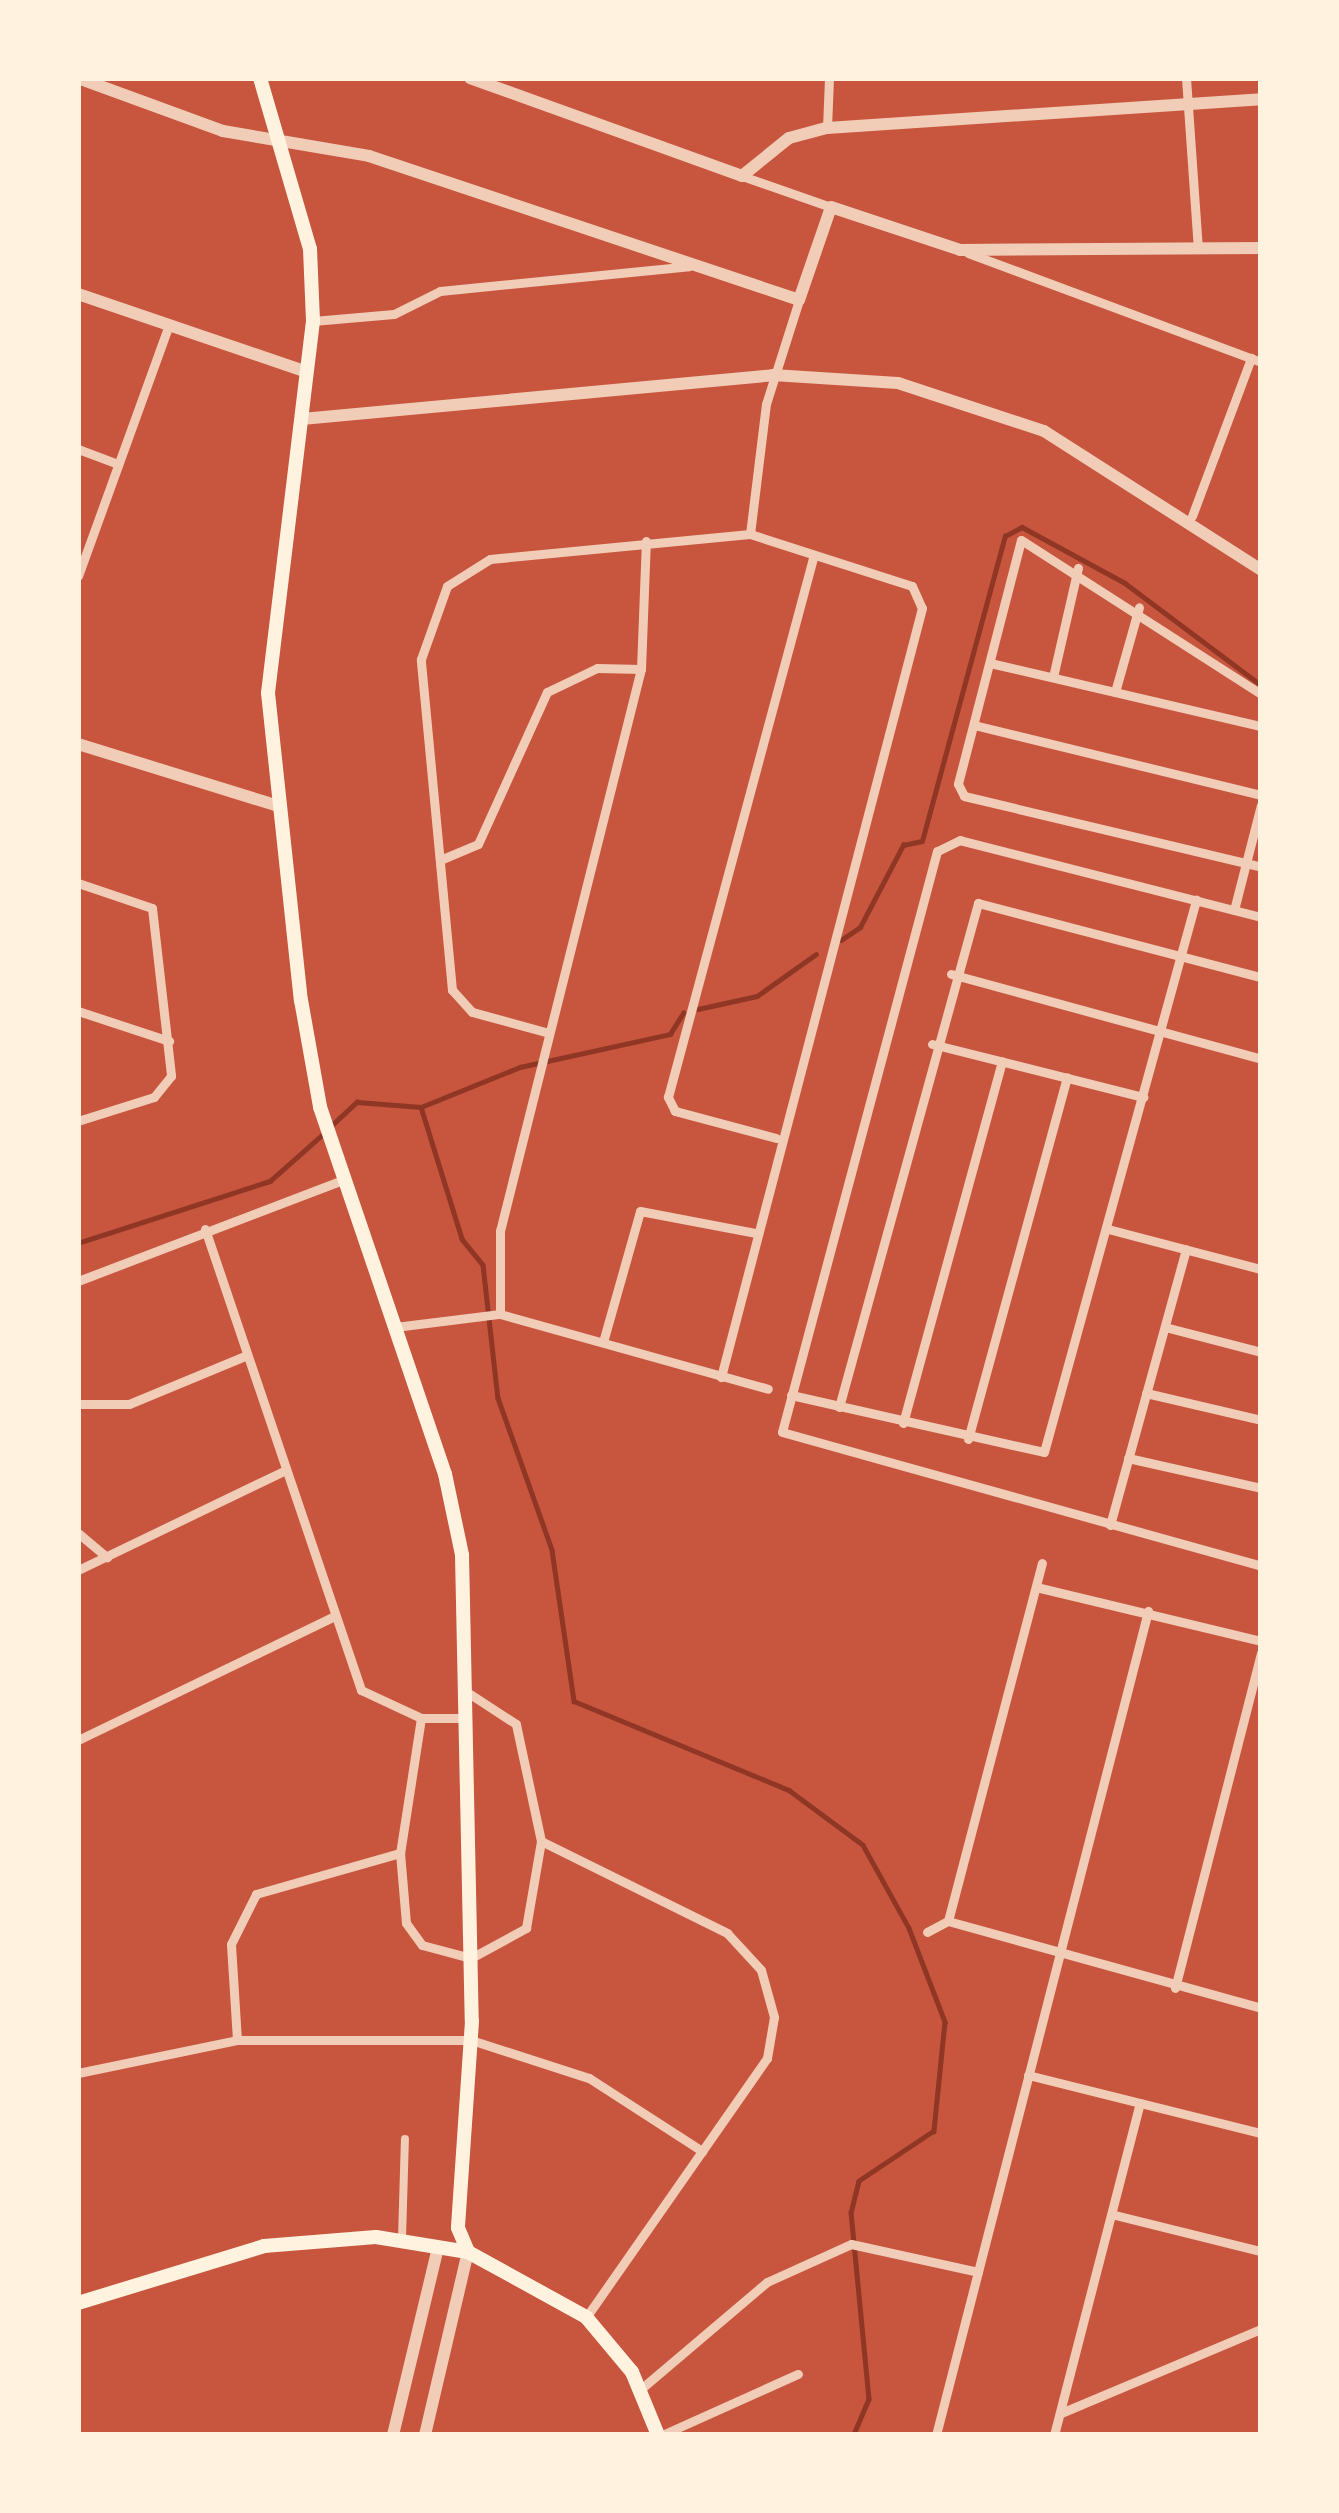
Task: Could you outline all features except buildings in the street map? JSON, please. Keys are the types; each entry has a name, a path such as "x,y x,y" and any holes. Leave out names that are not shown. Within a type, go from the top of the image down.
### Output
{"main road":[{"path":"260,78 288,146 313,322 269,662 278,806 320,1107 457,1530 467,1718 471,1958 471,2040 458,2228 468,2252"},
{"path":"438,2247 458,2228"},
{"path":"78,2303 219,2254 402,2238 468,2252 586,2317 642,2388 660,2435"}],"street":[{"path":"78,78 288,146 369,156 799,300"},
{"path":"470,78 1256,360 1192,517"},
{"path":"827,128 829,78"},
{"path":"1186,78 1198,250"},
{"path":"742,176 767,150 827,128 1261,99"},
{"path":"750,534 773,375 831,207"},
{"path":"960,250 1261,248"},
{"path":"313,322 394,314 440,291 689,266"},
{"path":"78,293 168,328 307,372"},
{"path":"78,576 168,328"},
{"path":"302,419 773,375 866,379 974,404 1192,517 1260,569"},
{"path":"78,448 118,464"},
{"path":"549,1033 459,1004 421,659 447,586 490,559 750,534 912,586 922,608 776,1138 721,1377"},
{"path":"1261,694 1139,607 1022,540 974,725 964,796 1261,867"},
{"path":"497,1313 500,1232 640,670 646,541"},
{"path":"776,1138 675,1111 668,1097 813,558"},
{"path":"1053,677 1078,568"},
{"path":"1115,692 1139,607"},
{"path":"990,663 1261,726"},
{"path":"440,860 478,844 548,692 597,668 640,670"},
{"path":"974,725 1261,795"},
{"path":"78,744 278,806"},
{"path":"1234,910 1261,806"},
{"path":"1261,917 960,840 937,851 783,1438 1261,1566"},
{"path":"78,883 152,908 169,1041 164,1091 78,1121"},
{"path":"791,1395 968,1439 1044,1452 1196,900"},
{"path":"839,1407 951,974 977,903 1261,977"},
{"path":"951,974 1162,1025 1261,1059"},
{"path":"78,1012 169,1041"},
{"path":"932,1044 1143,1097"},
{"path":"903,1423 1002,1060"},
{"path":"968,1439 1067,1077"},
{"path":"78,1281 344,1180"},
{"path":"603,1342 644,1209 755,1233"},
{"path":"205,1229 361,1690 421,1718 467,1718"},
{"path":"1108,1229 1261,1269"},
{"path":"1109,1526 1186,1250"},
{"path":"395,1327 497,1313 768,1389"},
{"path":"1165,1327 1261,1352"},
{"path":"78,1404 129,1404 245,1356"},
{"path":"1146,1393 1261,1420"},
{"path":"1128,1458 1261,1488"},
{"path":"78,1570 284,1471"},
{"path":"78,1533 107,1557"},
{"path":"948,1921 1042,1563"},
{"path":"1036,1587 1261,1641"},
{"path":"936,2435 1148,1611"},
{"path":"78,1740 333,1617"},
{"path":"1175,1988 1261,1653"},
{"path":"421,1718 400,1853 406,1923 422,1946 471,1958 526,1928 541,1841 516,1724 466,1692"},
{"path":"541,1841 712,1923 761,1970 772,2047 586,2317"},
{"path":"237,2040 231,1944 252,1899 400,1853"},
{"path":"926,1932 948,1921 1058,1958 1261,2008"},
{"path":"78,2073 237,2040 471,2040 589,2078 702,2151"},
{"path":"1028,2075 1261,2133"},
{"path":"1054,2435 1115,2216 1140,2103"},
{"path":"402,2238 405,2139"},
{"path":"1115,2216 1261,2251"},
{"path":"642,2388 767,2282 851,2243 868,2243 978,2272"},
{"path":"393,2435 438,2247"},
{"path":"424,2435 468,2252"},
{"path":"1061,2413 1261,2329"},
{"path":"660,2435 798,2374"}],"waterway":[{"path":"841,940 860,927 903,845 922,841 1005,536 1022,527 1125,583 1261,685"},
{"path":"698,1009 757,996 816,954"},
{"path":"421,1107 520,1067 670,1034 683,1013"},
{"path":"332,1125 357,1102 421,1107 462,1239 483,1265 498,1398 552,1550 574,1701 789,1790 863,1845 909,1928 945,2022 934,2131 859,2181 851,2212 869,2399 854,2435"},
{"path":"78,1243 270,1181 324,1133"}]}
